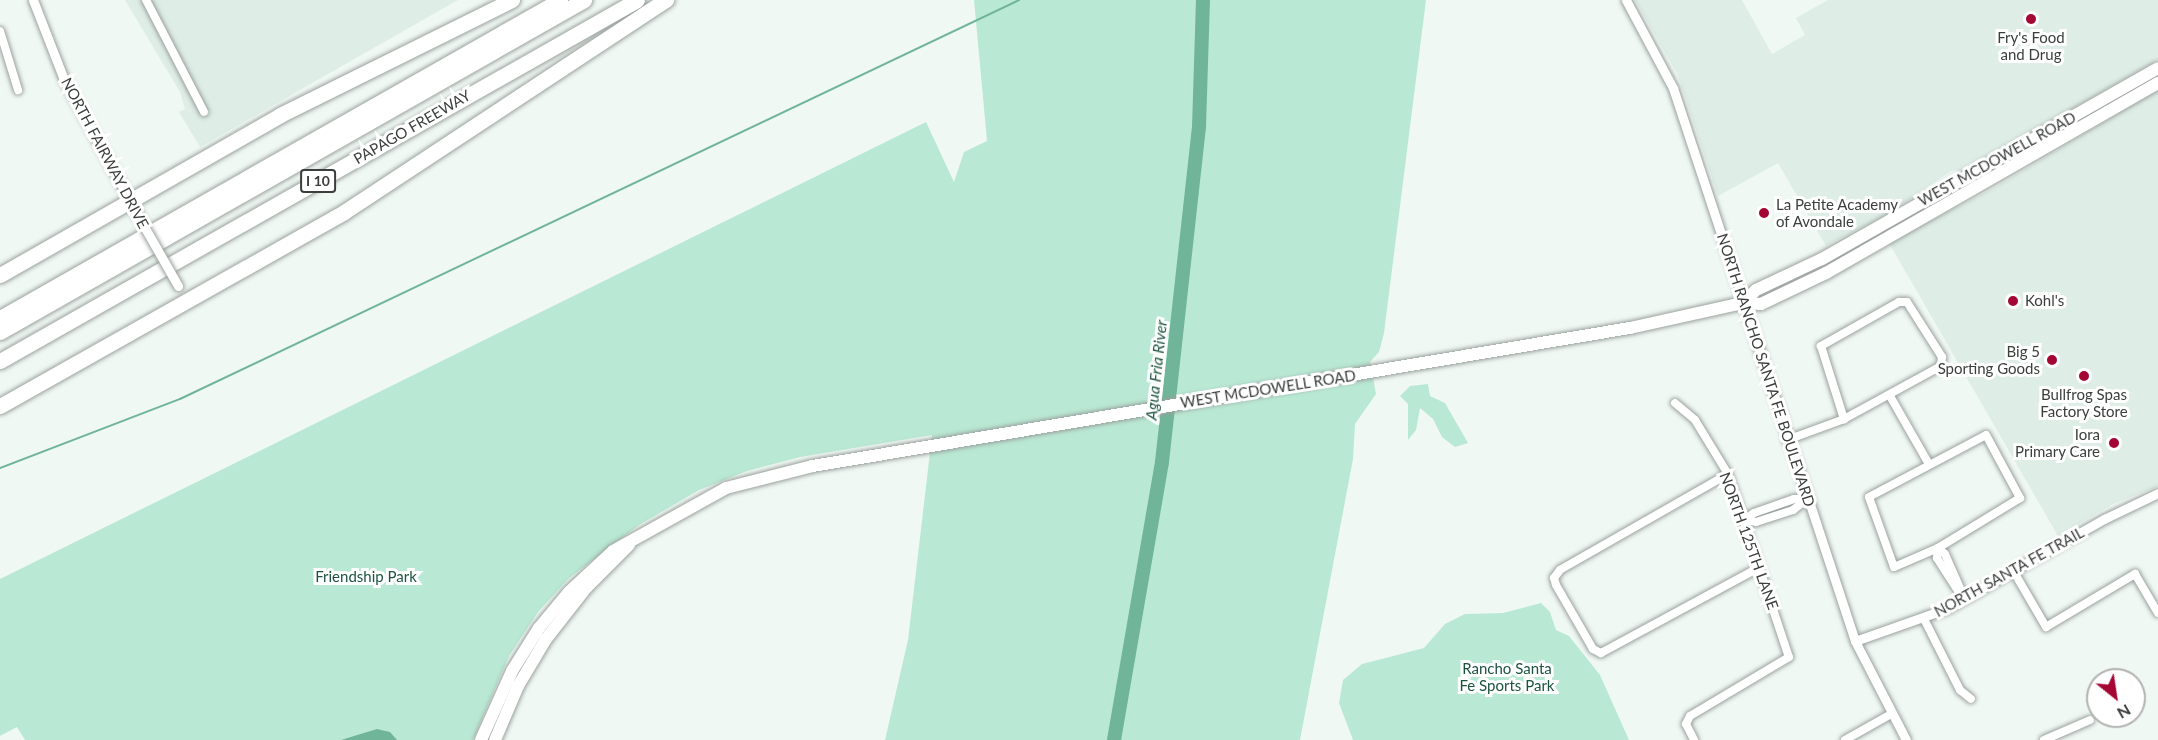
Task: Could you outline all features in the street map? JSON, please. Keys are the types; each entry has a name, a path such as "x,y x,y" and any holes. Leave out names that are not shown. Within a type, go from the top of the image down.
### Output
{"highway":[{"path":"0,275 130,199 309,100 512,0"},
{"name":"I 10","path":"0,318 560,0"},
{"path":"0,332 584,0"},
{"name":"PAPAGO FREEWAY","path":"0,362 637,0"},
{"path":"0,406 187,302 419,165 666,0"}],"main road":[{"name":"WEST MCDOWELL ROAD","path":"1743,303 1756,290 1822,259 2158,68"},
{"path":"2138,80 2145,91"},
{"name":"WEST MCDOWELL ROAD","path":"481,740 501,693 538,628 589,572 613,551 629,544 681,510 749,480 930,445 1686,318 1743,303 1761,304 1790,292 2158,83"},
{"path":"1999,159 2006,170"},
{"name":"WEST MCDOWELL ROAD","path":"495,740 518,686 546,639 629,544"}],"street":[{"name":"NORTH FAIRWAY DRIVE","path":"33,0 63,77 187,302"},
{"path":"146,0 204,112"},
{"name":"NORTH RANCHO SANTA FE BOULEVARD","path":"1626,0 1673,88 1855,641 1906,740"},
{"path":"0,31 18,90"},
{"path":"1787,440 1844,419 1890,396 1941,366 1942,357 1907,302 1899,302 1821,346 1844,419"},
{"path":"1890,396 1929,464"},
{"name":"NORTH 125TH LANE","path":"1675,404 1695,420 1728,474 1789,657 1690,716 1686,724 1694,740"},
{"path":"1986,435 2020,498 1938,548 1894,567 1869,497 1929,464 1986,435"},
{"path":"1728,474 1560,570 1554,578 1593,649 1601,653 1758,568"},
{"name":"NORTH SANTA FE TRAIL","path":"1855,641 1924,619 1964,600 2122,509 2158,493"},
{"path":"1744,520 1756,522 1797,509 1807,499"},
{"path":"1938,548 1945,554 1959,580 1964,600"},
{"path":"2014,572 2046,627 2134,574 2158,613"},
{"path":"1924,619 1960,690 1971,699"},
{"path":"1845,740 1891,714"},
{"path":"2044,740 2086,722"}],"shaded area":[{"path":"125,0 458,0 200,147 179,112 185,109 180,92"},
{"path":"1635,0 1742,0 1772,54 1805,35 1796,18 1828,0 2158,0 2158,60 1963,170 1951,171 1892,211 1826,246 1778,163 1718,196 1678,75"},
{"path":"2158,90 2158,486 2113,504 2058,536 1889,243 1992,189"},
{"path":"377,729 390,732 397,740 341,740"}],"green space":[{"name":"Friendship Park","path":"974,0 1426,0 1384,333 1379,352 1370,362 1376,394 1355,424 1353,459 1300,740 885,740 908,640 932,435 800,457 747,471 699,490 639,525 569,578 538,612 509,656 473,740 25,740 17,727 0,736 0,579 926,122 954,182 964,152 987,141"},
{"path":"1428,384 1430,396 1445,403 1468,443 1455,447 1442,437 1433,419 1420,408 1416,430 1408,440 1408,404 1400,396 1410,386"},
{"name":"Rancho Santa Fe Sports Park","path":"1541,603 1550,612 1556,630 1569,636 1600,675 1629,740 1353,740 1339,703 1343,680 1362,664 1424,648 1445,624 1465,614 1503,613"}],"waterway":[{"path":"0,468 180,399 1019,0"},
{"name":"Agua Fria River","path":"1114,740 1162,462 1199,127 1203,0"}],"place":[{"name":"Fry's Food and Drug","path":"2031,19"},
{"name":"La Petite Academy of Avondale","path":"1764,213"},
{"name":"Kohl's","path":"2013,301"},
{"name":"Big 5 Sporting Goods","path":"2052,360"},
{"name":"Bullfrog Spas Factory Store","path":"2084,376"},
{"name":"Iora Primary Care","path":"2114,443"}]}
